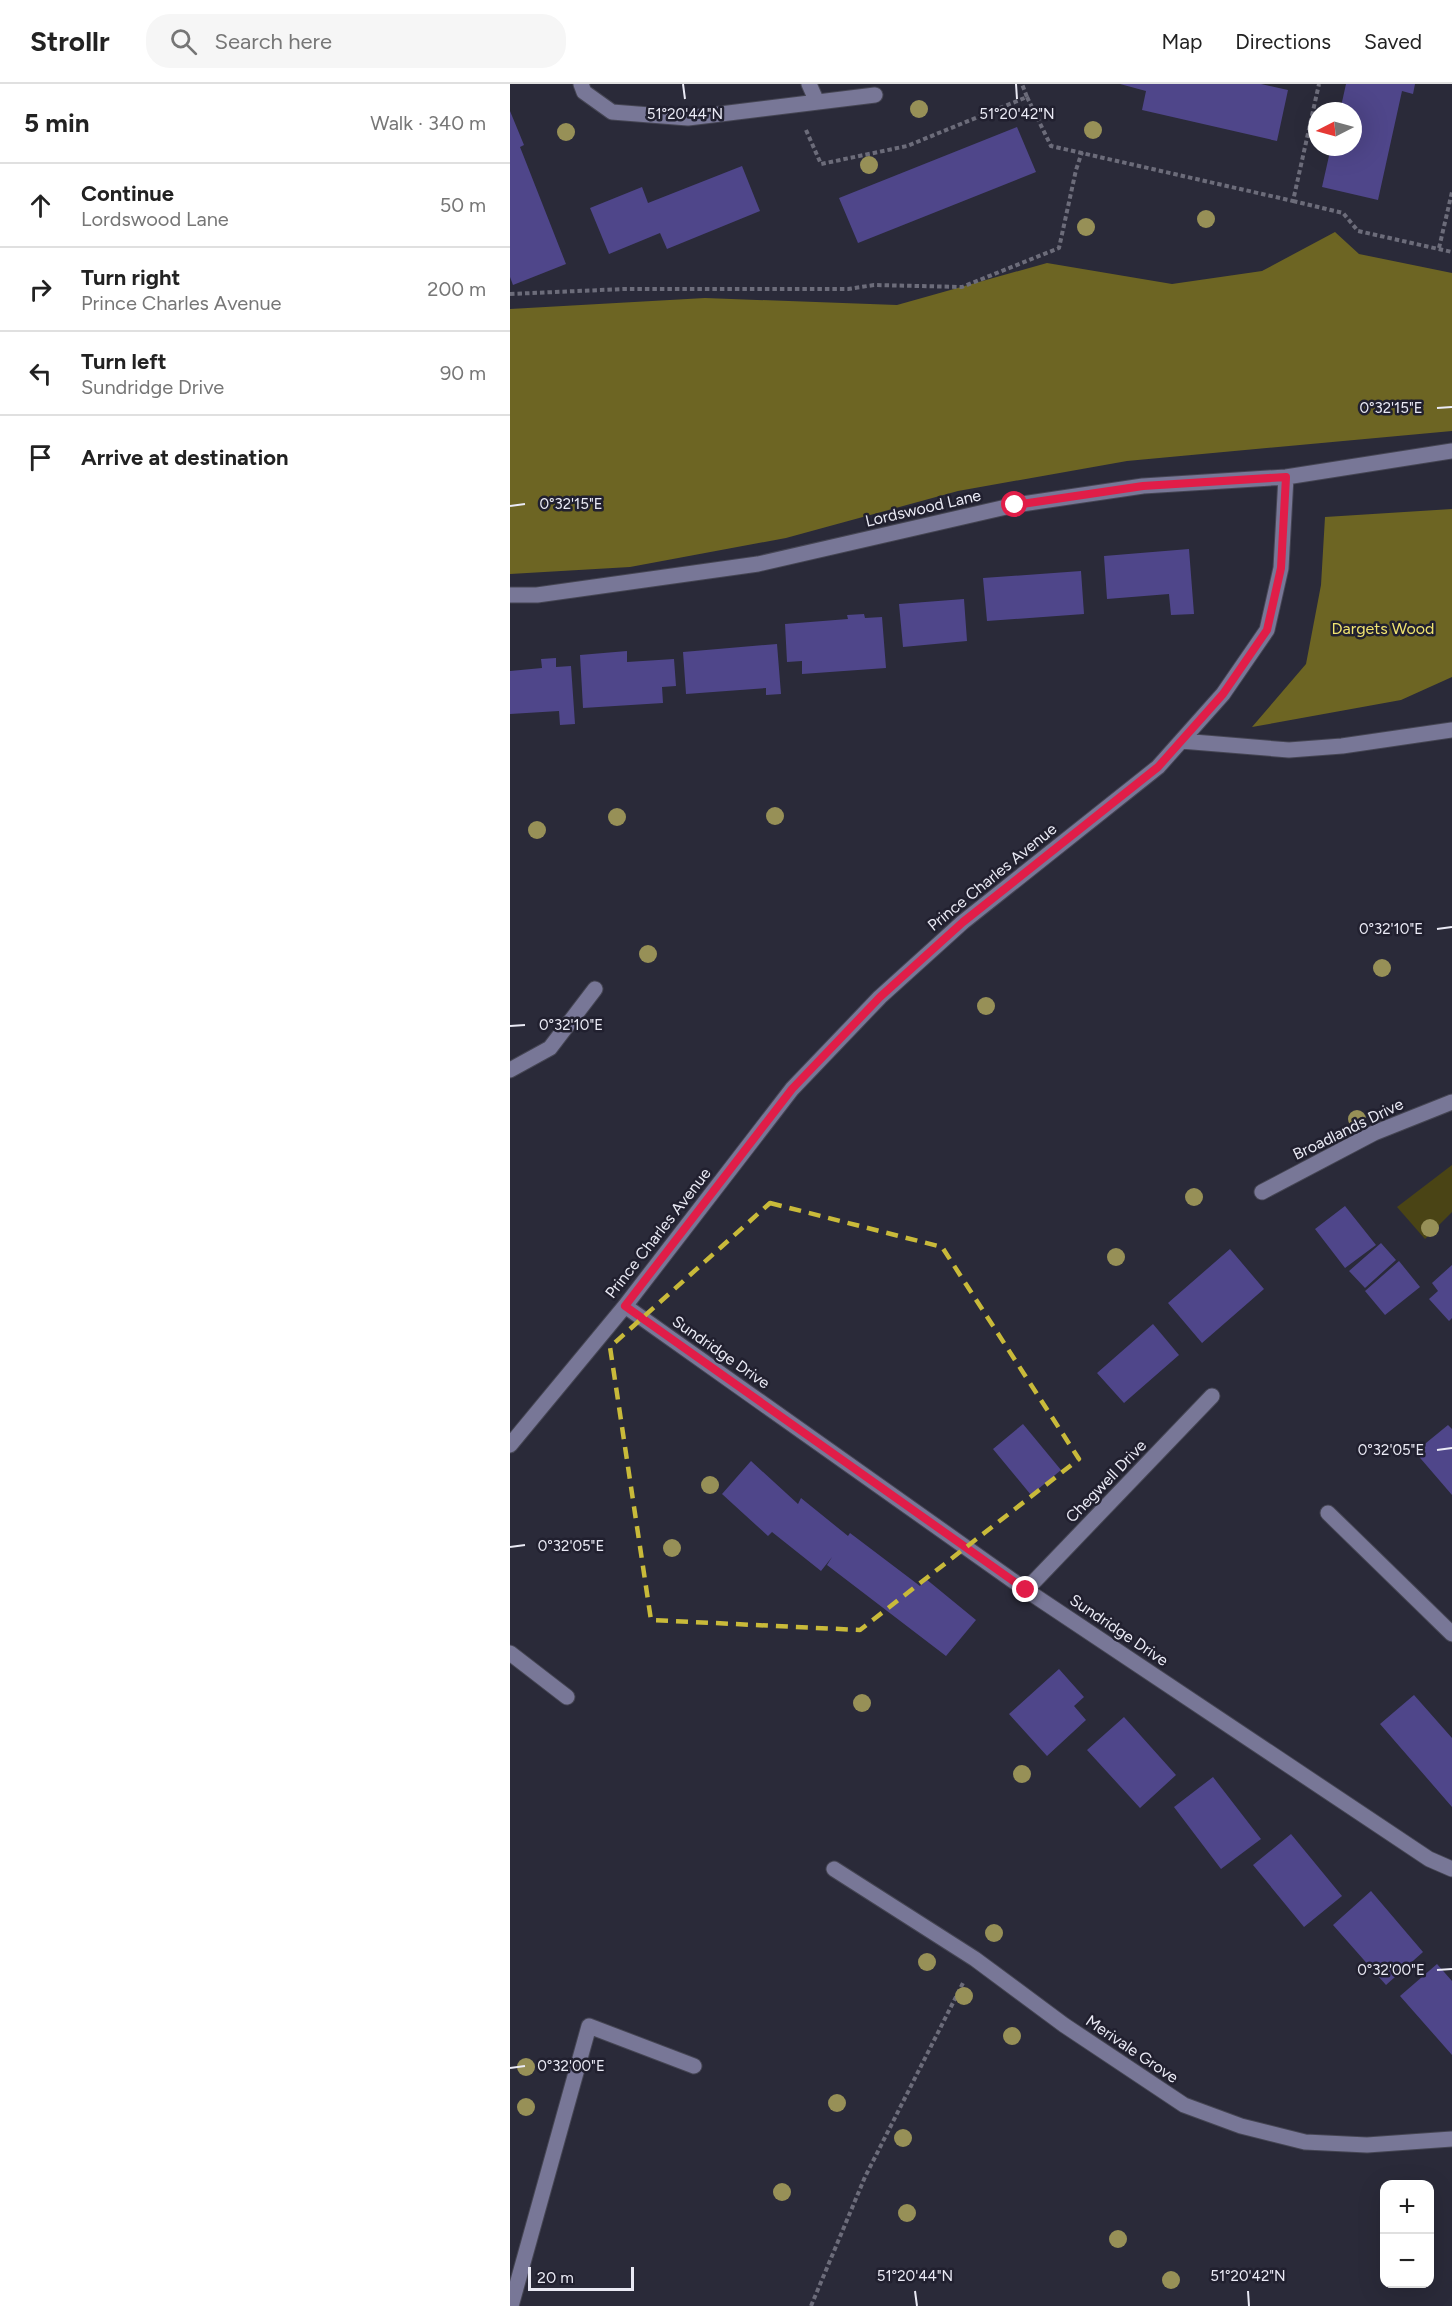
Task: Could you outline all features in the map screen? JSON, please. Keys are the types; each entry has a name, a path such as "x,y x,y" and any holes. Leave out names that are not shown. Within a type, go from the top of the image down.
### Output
{"street":[{"path":"580,84 584,92 612,112 688,118 875,95"},
{"path":"809,84 817,102"},
{"name":"Lordswood Lane","path":"510,595 537,595 758,564 1015,505 1143,486 1286,477 1452,451"},
{"name":"Prince Charles Avenue","path":"510,1445 625,1306 792,1089 880,997 963,922 1158,767 1223,694 1267,630 1281,568 1286,477"},
{"path":"1181,741 1289,750 1342,746 1452,730"},
{"path":"510,1070 550,1048 595,989"},
{"name":"Broadlands Drive","path":"1262,1192 1374,1133 1452,1102"},
{"name":"Sundridge Drive","path":"625,1306 1026,1590 1419,1853 1452,1869"},
{"name":"Chegwell Drive","path":"1026,1590 1212,1396"},
{"path":"1328,1513 1452,1634"},
{"path":"510,1653 567,1697"},
{"name":"Merivale Grove","path":"834,1869 975,1959 1064,2025 1184,2105 1241,2126 1305,2142 1366,2145 1452,2139"},
{"path":"511,2306 589,2026 694,2066"}],"path":[{"path":"1022,84 1051,146 1342,213 1358,231 1452,252"},
{"path":"1293,201 1319,84"},
{"path":"795,105 821,164 908,146 1027,97"},
{"path":"510,294 624,289 848,290 874,285 962,287 1059,249 1082,152"},
{"path":"1439,248 1452,192"},
{"path":"811,2306 865,2177 975,1959"}],"highlighted area":[{"path":"770,1203 942,1247 1079,1459 860,1630 651,1620 610,1347"}],"shaded area":[{"path":"1452,1165 1452,1212 1425,1239 1397,1207"}],"green space":[{"path":"1335,232 1359,254 1452,273 1452,431 1127,461 958,491 786,538 630,567 510,574 510,309 705,298 897,305 1047,263 1172,284 1262,271"},
{"name":"Dargets Wood","path":"1452,509 1452,677 1401,700 1252,727 1306,664 1321,585 1325,517"}],"building":[{"path":"1120,84 1261,84 1288,90 1277,141 1142,110 1146,91"},
{"path":"1346,84 1415,84 1413,94 1402,91 1378,200 1322,187 1329,156 1362,156 1362,102 1342,102"},
{"path":"510,111 524,145 520,147 566,264 513,285 510,277"},
{"path":"1017,127 1036,172 858,243 839,198"},
{"path":"742,166 760,211 667,249 660,233 609,254 590,208 642,187 648,203"},
{"path":"1189,549 1194,614 1171,615 1169,594 1107,599 1104,556"},
{"path":"1081,571 1084,614 987,621 983,578"},
{"path":"964,599 967,641 903,647 899,604"},
{"path":"864,614 865,618 882,617 886,668 802,674 802,661 787,662 785,624 848,619 847,615"},
{"path":"777,644 781,694 766,695 766,688 686,694 683,652"},
{"path":"627,651 627,662 674,659 676,686 662,687 663,703 583,708 580,655"},
{"path":"556,658 556,667 571,666 575,724 560,725 559,711 510,714 510,671 542,668 541,659"},
{"path":"1345,1206 1376,1245 1345,1268 1315,1229"},
{"path":"1381,1243 1396,1260 1365,1288 1349,1271"},
{"path":"1230,1249 1264,1289 1202,1343 1168,1303"},
{"path":"1399,1261 1420,1287 1385,1315 1365,1291"},
{"path":"1452,1265 1452,1318 1449,1321 1429,1299 1438,1291 1432,1283"},
{"path":"1153,1324 1179,1355 1124,1403 1097,1373"},
{"path":"1023,1424 1061,1470 1031,1495 993,1449"},
{"path":"1448,1425 1452,1429 1452,1495 1415,1452"},
{"path":"751,1461 798,1504 801,1498 848,1536 850,1533 920,1586 926,1579 976,1620 946,1656 827,1565 832,1557 821,1571 772,1532 768,1536 722,1494"},
{"path":"1059,1669 1084,1697 1074,1706 1086,1720 1047,1756 1009,1714"},
{"path":"1414,1695 1452,1738 1452,1807 1380,1724"},
{"path":"1124,1717 1176,1775 1140,1808 1087,1750"},
{"path":"1213,1777 1261,1839 1221,1869 1174,1807"},
{"path":"1291,1834 1342,1896 1304,1927 1253,1865"},
{"path":"1371,1891 1423,1952 1386,1985 1333,1925"},
{"path":"1437,1964 1452,1981 1452,2055 1400,1996"}],"route":[{"path":"1015,505 1143,486 1286,477 1281,568 1267,630 1223,694 1158,767 963,922 880,997 792,1089 625,1306 1026,1590"}]}
